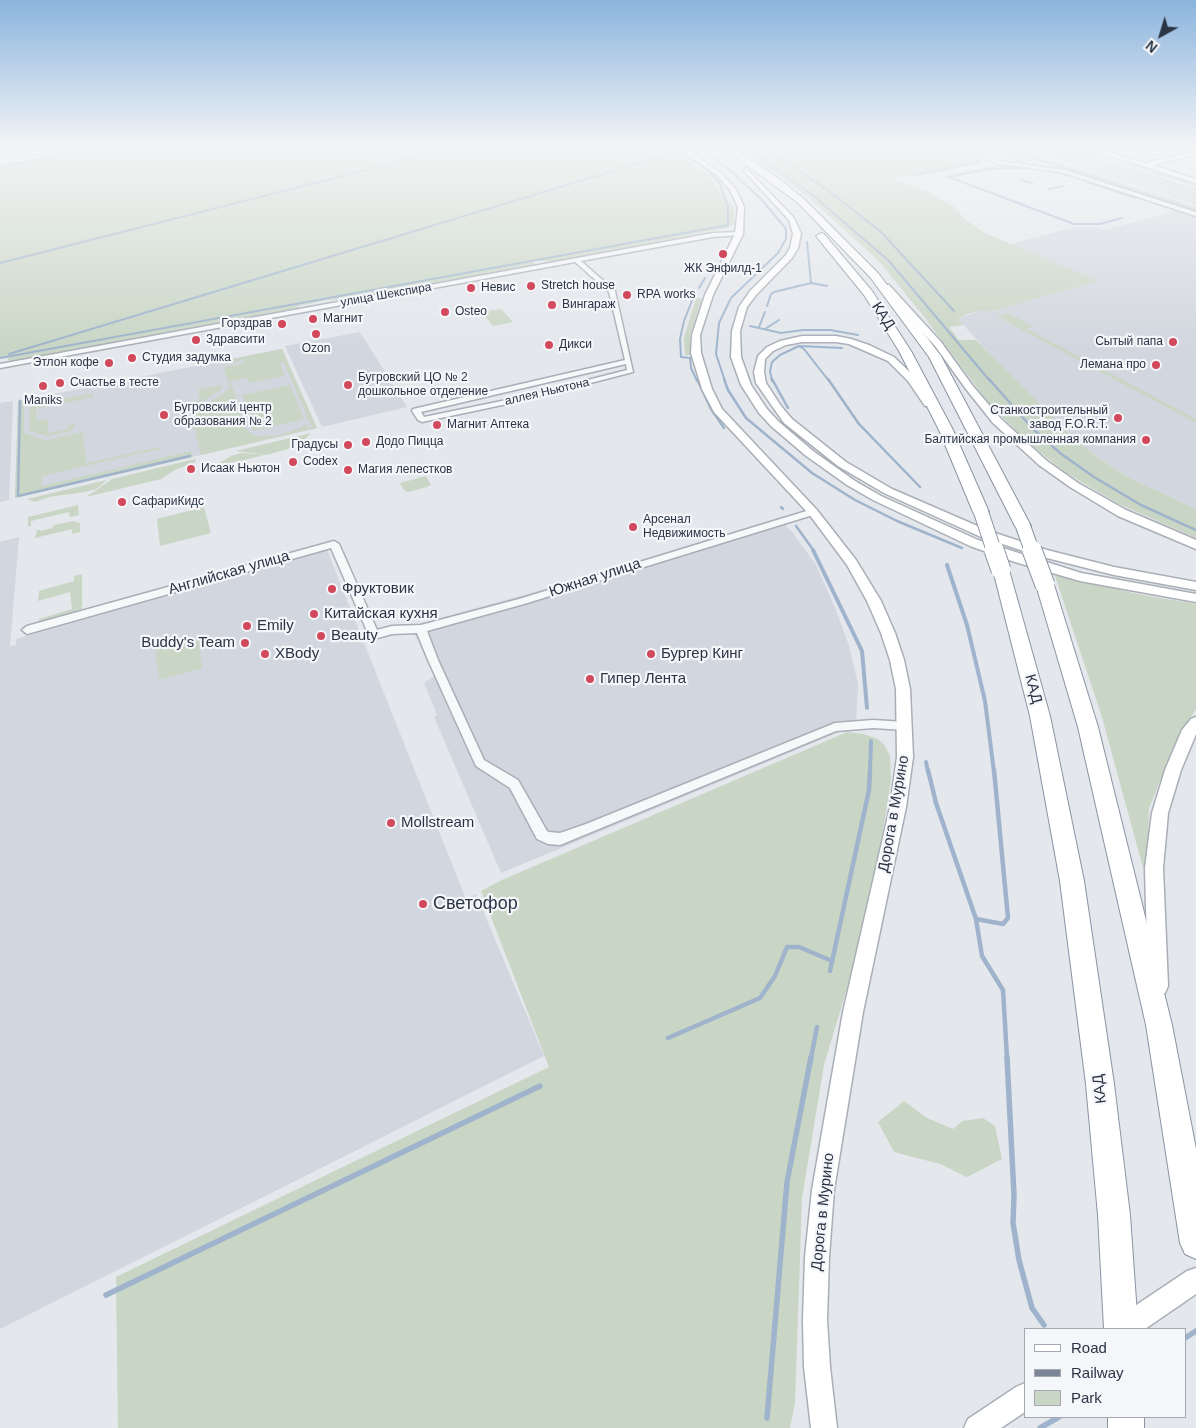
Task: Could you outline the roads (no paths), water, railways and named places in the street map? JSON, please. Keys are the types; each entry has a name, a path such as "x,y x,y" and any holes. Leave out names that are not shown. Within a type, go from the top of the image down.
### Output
{"highway":[{"name":"КАД","path":"814,214 874,275 938,362 1023,526 1046,584 1088,727 1160,1025 1196,1243"},
{"name":"КАД","path":"814,228 874,302 905,351 946,430 981,512 1001,570 1040,716 1072,880 1100,1084 1114,1215 1122,1328"}],"main road":[{"name":"Дорога в Мурино","path":"741,214 739,234 700,319 696,334 696,352 700,370 718,410 813,512 852,563 874,601 888,633 897,660 903,689 905,757 898,807 853,1012 823,1190 817,1257 816,1320 817,1367 824,1428"},
{"path":"787,214 792,219 797,234 794,248 743,308 736,331 736,357 746,384 763,411 775,424 809,453 877,498 974,544 1080,577 1196,598"},
{"path":"874,275 938,344 993,417 1043,463 1074,485 1122,513 1196,544"},
{"path":"946,430 912,379 901,367 880,352 836,339 802,339 784,343 770,349 761,358 759,372 761,383 788,421 842,464 888,491 985,534 1043,553 1114,571 1196,586"},
{"path":"1160,1025 1154,868 1160,813 1173,770 1190,730 1196,723"},
{"path":"1124,1328 1196,1280"},
{"path":"977,1428 1024,1397"}],"street":[{"path":"713,235 735,228 741,221"},
{"path":"713,235 739,234"},
{"path":"713,235 729,237 734,244"},
{"name":"улица Шекспира","path":"0,366 713,235"},
{"path":"576,260 612,291 628,361"},
{"name":"аллея Ньютона","path":"628,361 631,371 530,397 422,420 416,411 628,361"},
{"name":"Южная улица","path":"374,635 392,630 421,629 521,602 813,512"},
{"name":"Английская улица","path":"27,630 334,544 374,635"},
{"path":"421,629 433,660 480,763 514,784 542,835 548,838 560,839 590,828 835,726 873,724 905,726"}],"waterway":[{"path":"0,263 194,214"},
{"path":"9,354 472,214"},
{"path":"0,358 728,225 728,214"},
{"path":"725,381 716,354 719,323 731,298 778,253 786,239 786,229 773,214"},
{"path":"834,214 889,261 990,381"},
{"path":"858,214 881,232 954,311"},
{"path":"1046,214 1074,224 1100,224 1122,218"},
{"path":"807,242 811,283"},
{"path":"699,288 705,278"},
{"path":"767,306 771,294 774,292 811,283"},
{"path":"811,283 827,286"},
{"path":"693,298 684,321 680,339 681,357 690,358 691,368 697,381"},
{"path":"759,327 765,312"},
{"path":"765,329 779,320"},
{"path":"750,326 781,333 803,330 830,330 858,335"},
{"path":"772,381 770,371 772,362 780,355 799,346"},
{"path":"799,346 842,348"},
{"path":"799,346 804,349 829,381"},
{"path":"697,379 711,409 724,428"},
{"path":"724,379 728,390 746,418 812,473 855,500 897,521 962,548"},
{"path":"772,379 788,408"},
{"path":"828,379 859,424 920,487"},
{"path":"989,379 1033,429 1060,453 1094,477 1141,505 1196,530"},
{"path":"20,401 18,496 190,456"},
{"path":"796,526 814,551"},
{"path":"813,550 862,651 867,708"},
{"path":"947,565 967,625 985,701 994,772"},
{"path":"870,772 871,741"},
{"path":"926,762 928,772"},
{"path":"830,971 869,790 870,770"},
{"path":"928,770 936,803 976,919"},
{"path":"976,919 1003,924 1008,918 994,770"},
{"path":"976,919 982,956 1003,990 1007,1058"},
{"path":"668,1038 760,998 775,976 787,947 799,947 832,961"},
{"path":"811,1058 817,1027"},
{"path":"767,1418 787,1182 811,1057"},
{"path":"1007,1057 1014,1195 1013,1223 1019,1260 1032,1308 1044,1325"},
{"path":"106,1295 540,1086"},
{"path":"1186,1337 1196,1331"},
{"path":"1040,1428 1057,1418"}],"place":[{"name":"ЖК Энфилд-1","path":"723,254"},
{"name":"Stretch house","path":"531,286"},
{"name":"Невис","path":"471,288"},
{"name":"RPA works","path":"627,295"},
{"name":"Вингараж","path":"552,305"},
{"name":"Osteo","path":"445,312"},
{"name":"Магнит","path":"313,319"},
{"name":"Горздрав","path":"282,324"},
{"name":"Ozon","path":"316,334"},
{"name":"Здравсити","path":"196,340"},
{"name":"Сытый папа","path":"1173,342"},
{"name":"Дикси","path":"549,345"},
{"name":"Студия задумка","path":"132,358"},
{"name":"Этлон кофе","path":"109,363"},
{"name":"Лемана про","path":"1156,365"},
{"name":"Счастье в тесте","path":"60,383"},
{"name":"Бугровский ЦО № 2 дошкольное отделение","path":"348,385"},
{"name":"Maniks","path":"43,386"},
{"name":"Бугровский центр образования № 2","path":"164,415"},
{"name":"Станкостроительный завод F.O.R.T.","path":"1118,418"},
{"name":"Магнит Аптека","path":"437,425"},
{"name":"Балтийская промышленная компания","path":"1146,440"},
{"name":"Додо Пицца","path":"366,442"},
{"name":"Градусы","path":"348,445"},
{"name":"Codex","path":"293,462"},
{"name":"Исаак Ньютон","path":"191,469"},
{"name":"Магия лепестков","path":"348,470"},
{"name":"СафариКидс","path":"122,502"},
{"name":"Арсенал Недвижимость","path":"633,527"},
{"name":"Фруктовик","path":"332,589"},
{"name":"Китайская кухня","path":"314,614"},
{"name":"Emily","path":"247,626"},
{"name":"Beauty","path":"321,636"},
{"name":"Buddy's Team","path":"245,643"},
{"name":"XBody","path":"265,654"},
{"name":"Бургер Кинг","path":"651,654"},
{"name":"Гипер Лента","path":"590,679"},
{"name":"Mollstream","path":"391,823"},
{"name":"Светофор","path":"423,904"}]}
